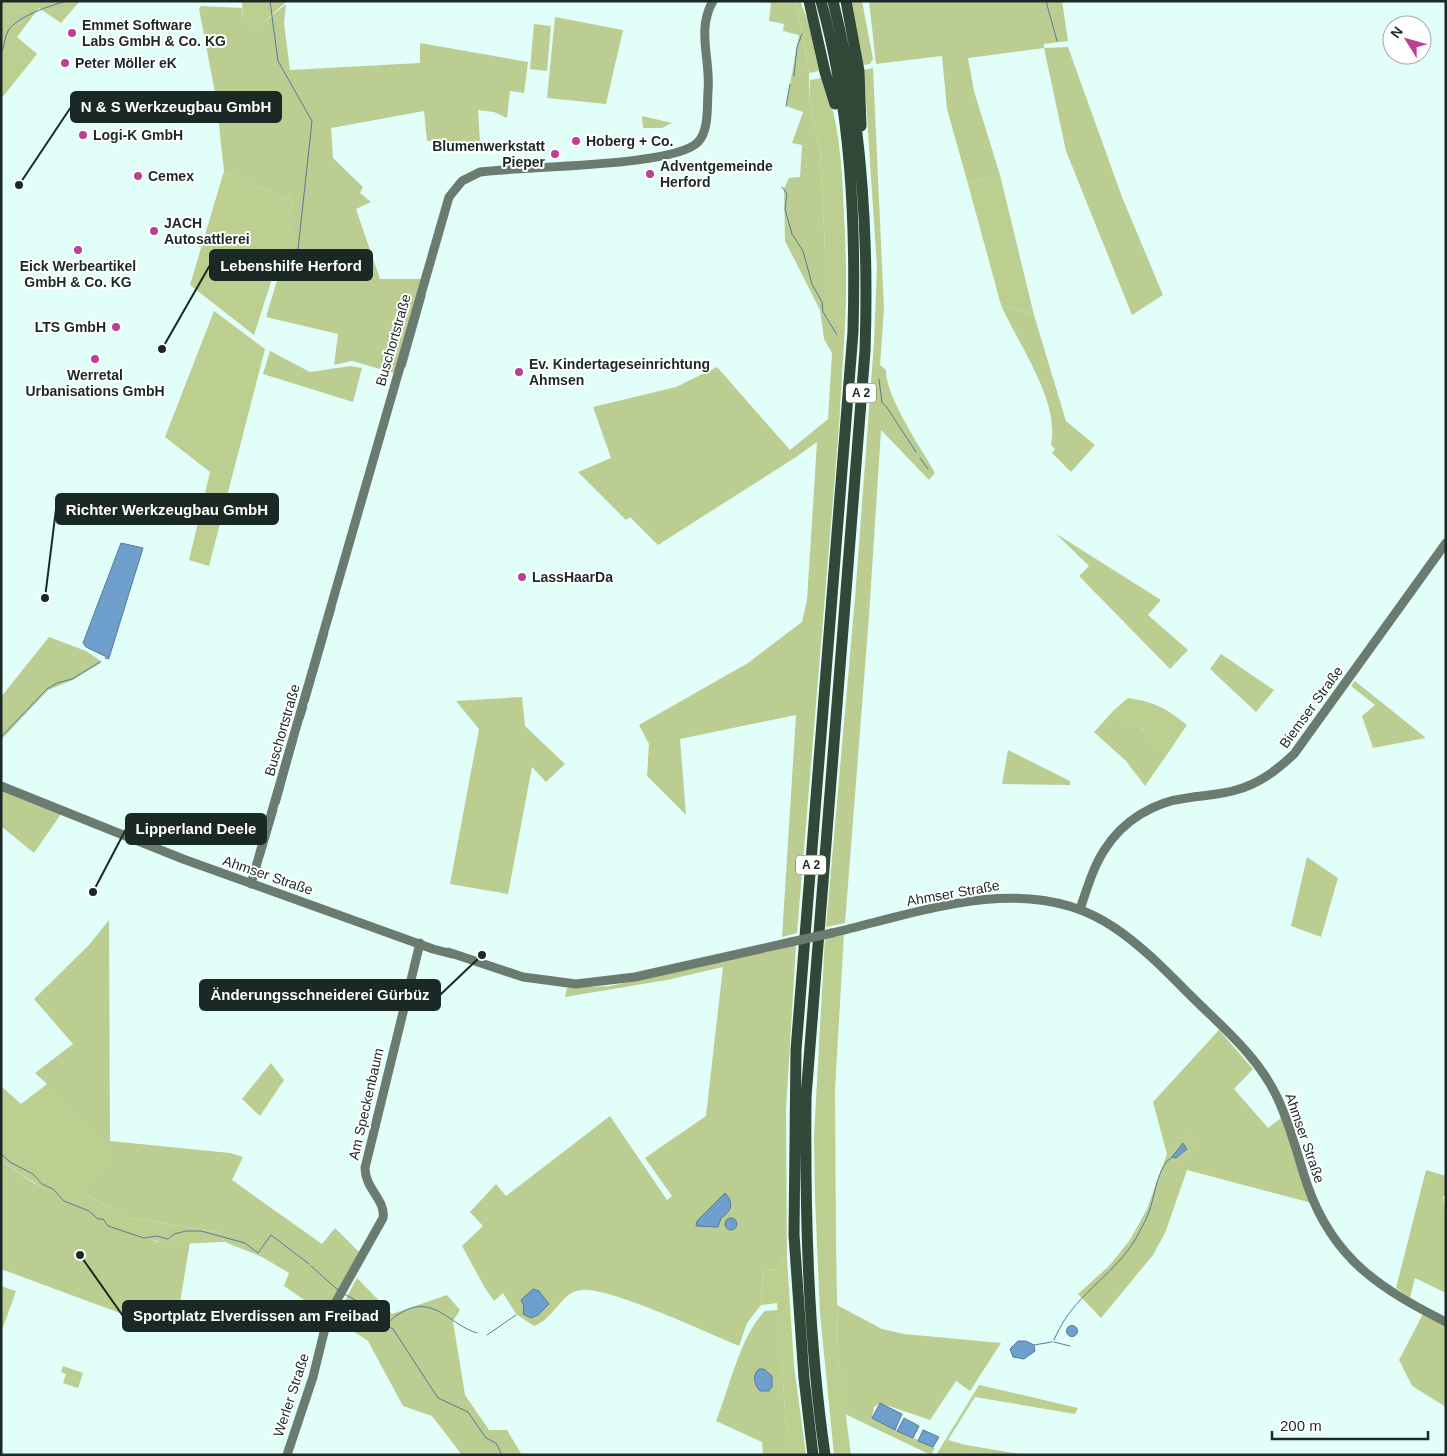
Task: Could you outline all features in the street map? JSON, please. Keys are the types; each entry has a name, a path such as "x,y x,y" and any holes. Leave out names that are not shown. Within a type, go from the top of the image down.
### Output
{"highway":[{"path":"808,1 831,74"},
{"path":"821,1 831,74"},
{"path":"833,1 854,69"},
{"path":"846,1 854,69"},
{"name":"A 2","path":"825,1455 810,1298 805,1189 806,1097 864,351 866,237 860,153 862,106 854,69"},
{"name":"A 2","path":"813,1455 798,1307 794,1236 796,1050 853,332 855,275 846,139 831,74"}],"street":[{"name":"Buschortstraße","path":"252,884 436,241 452,191 462,181 480,172 662,157 692,148 702,138 705,128 709,74 703,32 713,1"},
{"name":"Biemser Straße","path":"1080,909 1105,849 1117,834 1134,819 1166,802 1222,793 1248,786 1275,771 1294,754 1446,543"},
{"name":"Ahmser Straße","path":"1,786 252,884 425,945 523,977 560,983 585,984 635,977 994,898 1036,899 1080,909 1114,927 1141,948 1253,1059 1278,1099 1312,1199 1321,1218 1339,1245 1376,1283 1446,1322"},
{"name":"Am Speckenbaum","path":"329,1315 383,1218 384,1210 367,1184 365,1168 425,945"},
{"name":"Werler Straße","path":"287,1455 313,1377 329,1315"}],"green space":[{"path":"1,1 80,1 61,23 39,8 17,37 37,54 1,99 1,50 11,28 18,25 28,14 26,11 5,16 1,20"},
{"path":"242,1 287,1 263,23 255,34 243,17"},
{"path":"753,1 796,1 809,73 809,100 820,149 825,249 825,316 845,325 839,427 797,933 782,937 796,715 680,739 686,815 647,776 649,744 639,725 748,663 802,622 807,600 817,442 658,545 630,517 626,520 578,472 611,458 593,407 676,387 717,367 790,450 828,419 832,353 824,339 820,310 785,241 784,189 789,178 800,177 802,145 792,143 803,112 786,106 799,35 783,31 784,24 769,21 771,3"},
{"path":"796,1 800,1 808,21 819,71 809,73"},
{"path":"851,1 862,1 873,59 870,64 863,65"},
{"path":"869,1 1062,1 1068,41 1044,44 1044,48 968,58 974,91 1000,175 968,184 947,109 942,56 876,64"},
{"path":"286,4 284,23 290,70 420,63 420,43 528,62 524,93 510,91 507,118 494,112 478,110 480,142 427,141 424,111 331,128 333,158 363,187 360,193 371,202 356,209 380,279 421,279 397,370 394,373 352,361 334,365 338,334 266,317 281,267 286,267 292,196 284,199 224,171 216,98 199,9 201,6 242,8 243,17 263,23"},
{"path":"27,11 28,14 18,25 11,28 1,50 1,20 4,16"},
{"path":"555,17 623,30 606,104 547,98"},
{"path":"534,24 551,26 547,71 530,69"},
{"path":"1068,47 1122,197 1163,295 1132,315 1066,151 1044,48"},
{"path":"873,68 884,309 880,365 886,370 887,381 897,407 935,473 929,480 881,430 869,616 845,923 826,927 855,598 874,343 877,268 864,70"},
{"path":"822,78 833,110 841,162 846,256 845,325 825,316 825,249 820,149 809,100 810,80"},
{"path":"642,116 672,123 662,128 643,128"},
{"path":"224,171 284,199 292,196 287,261 278,260 254,335 190,285"},
{"path":"1000,175 1034,315 1001,305 968,184"},
{"path":"1001,305 1034,315 1066,421 1095,445 1071,472 1052,453 1055,449 1051,445 1050,410 1044,392"},
{"path":"214,311 265,349 209,566 189,560 210,472 165,437"},
{"path":"270,351 310,372 350,366 362,368 353,402 263,374"},
{"path":"1055,533 1161,600 1148,615 1188,650 1170,669 1079,576 1089,566"},
{"path":"49,637 86,651 102,662 73,680 48,690 1,740 1,697"},
{"path":"1221,654 1274,690 1256,712 1210,669"},
{"path":"1355,681 1426,738 1373,748 1362,716 1375,705 1351,686"},
{"path":"522,697 525,726 565,764 546,782 532,767 508,894 450,884 479,729 456,701"},
{"path":"1128,698 1160,707 1187,725 1166,756 1147,738 1143,729 1132,725 1114,710"},
{"path":"1114,710 1132,725 1143,729 1147,738 1166,756 1145,786 1126,761 1094,732"},
{"path":"1008,750 1070,781 1070,785 1002,784"},
{"path":"1,791 61,814 34,853 1,826"},
{"path":"1307,857 1338,878 1321,937 1291,926"},
{"path":"109,920 110,1141 230,1153 243,1157 232,1180 322,1244 335,1228 361,1254 326,1315 284,1286 289,1273 262,1257 225,1242 219,1232 126,1217 82,1192 47,1084 35,1073 73,1044 34,999 89,945"},
{"path":"844,934 835,1090 836,1240 838,1356 851,1455 834,1455 820,1313 814,1136 825,938"},
{"path":"796,945 786,1110 787,1258 781,1259 778,1269 763,1270 761,1305 747,1323 739,1346 635,1303 595,1291 581,1290 568,1295 547,1318 534,1326 516,1314 503,1293 494,1301 462,1246 483,1226 470,1212 496,1184 506,1196 610,1116 667,1200 672,1196 645,1158 706,1116 723,967 667,980 565,997 567,988 610,986"},
{"path":"1219,1030 1253,1069 1234,1089 1268,1128 1281,1118 1312,1203 1187,1170 1165,1233 1153,1255 1101,1318 1078,1294 1109,1266 1130,1240 1147,1209 1167,1154 1153,1102"},
{"path":"271,1063 284,1080 260,1116 242,1099"},
{"path":"47,1084 114,1155 82,1192 126,1217 219,1232 225,1242 172,1243 136,1235 96,1218 38,1185 1,1161 1,1086 21,1104"},
{"path":"1188,1131 1196,1136 1197,1147 1181,1165 1167,1154 1178,1139"},
{"path":"1,1161 32,1182 103,1221 158,1242 190,1242 178,1315 171,1332 1,1269"},
{"path":"1426,1170 1446,1176 1446,1195 1443,1196 1446,1217 1446,1293 1415,1278 1410,1298 1396,1288"},
{"path":"787,1258 794,1366 806,1455 792,1455 786,1424 777,1303 761,1305 763,1270 778,1269 781,1259"},
{"path":"357,1278 392,1314 447,1295 460,1310 453,1321 465,1395 489,1430 507,1430 522,1455 462,1455 432,1416 403,1406 368,1341 335,1319"},
{"path":"1,1286 16,1291 1,1333"},
{"path":"837,1305 882,1329 904,1334 1001,1343 970,1391 956,1381 930,1420 880,1403 874,1407 872,1418 935,1448 931,1455 845,1414 838,1356"},
{"path":"778,1310 786,1424 793,1455 763,1455 762,1442 716,1421 742,1347 749,1333 765,1311"},
{"path":"1423,1314 1446,1326 1446,1407 1412,1386 1399,1360"},
{"path":"63,1366 83,1373 78,1388 63,1383 66,1374 61,1372"},
{"path":"979,1385 1078,1408 1075,1414 975,1397 948,1440 966,1445 984,1455 936,1455"},
{"path":"966,1445 1025,1455 984,1455"}],"water":[{"path":"121,543 143,548 109,658 86,647 83,643"},
{"path":"1183,1143 1187,1149 1176,1158 1172,1157"},
{"path":"725,1193 730,1200 731,1207 728,1213 721,1218 718,1227 696,1226 697,1221"},
{"path":"729,1218 733,1218 737,1224 733,1230 729,1230 725,1226 725,1222"},
{"path":"533,1289 539,1291 549,1304 538,1315 531,1318 523,1314 524,1306 521,1300"},
{"path":"1072,1325 1078,1331 1072,1337 1066,1331"},
{"path":"1018,1341 1026,1341 1034,1345 1035,1351 1024,1359 1013,1357 1010,1349"},
{"path":"759,1369 764,1369 772,1376 772,1387 769,1391 760,1391 756,1386 755,1377"},
{"path":"880,1403 902,1414 895,1430 872,1418"},
{"path":"904,1418 919,1426 913,1438 897,1431"},
{"path":"923,1430 939,1437 933,1447 918,1441"}],"waterway":[{"path":"1,53 8,31 18,21 43,9 67,1"},
{"path":"270,1 278,61 312,121 296,268"},
{"path":"1046,1 1057,41"},
{"path":"794,76 797,47 802,34"},
{"path":"786,106 790,84"},
{"path":"782,187 787,194 785,209 792,234 803,251 812,284 822,302 823,312 837,335"},
{"path":"405,367 425,296"},
{"path":"879,379 882,403 886,406 916,452"},
{"path":"920,458 928,469"},
{"path":"329,628 335,608"},
{"path":"308,702 328,633"},
{"path":"105,658 109,659"},
{"path":"1,737 47,689 57,683 72,679 100,662"},
{"path":"303,719 307,707"},
{"path":"279,804 296,742"},
{"path":"263,857 277,810"},
{"path":"1,1154 10,1162 33,1174 42,1184 53,1189 64,1201 89,1211 98,1219 103,1219 108,1226 144,1238 157,1236 168,1239 174,1234 186,1231 201,1231 245,1243 258,1253 271,1235 309,1264"},
{"path":"1054,1340 1071,1310 1115,1266 1135,1240 1149,1212 1163,1168 1172,1157"},
{"path":"311,1266 338,1290"},
{"path":"344,1294 361,1303 376,1318"},
{"path":"387,1324 397,1315 411,1308 422,1307 440,1312 477,1333"},
{"path":"487,1335 516,1315"},
{"path":"378,1321 393,1329 438,1398 468,1412 486,1438 496,1443 502,1455"},
{"path":"1034,1345 1052,1342"},
{"path":"1054,1342 1070,1346"}],"place":[{"name":"Emmet Software Labs GmbH & Co. KG","path":"72,33"},
{"name":"Peter Möller eK","path":"65,63"},
{"name":"Logi-K GmbH","path":"83,135"},
{"name":"Hoberg + Co.","path":"576,141"},
{"name":"Blumenwerkstatt Pieper","path":"555,154"},
{"name":"Adventgemeinde Herford","path":"650,174"},
{"name":"Cemex","path":"138,176"},
{"name":"N & S Werkzeugbau GmbH","path":"19,185"},
{"name":"JACH Autosattlerei","path":"154,231"},
{"name":"Eick Werbeartikel GmbH & Co. KG","path":"78,250"},
{"name":"LTS GmbH","path":"116,327"},
{"name":"Lebenshilfe Herford","path":"162,349"},
{"name":"Werretal Urbanisations GmbH","path":"95,359"},
{"name":"Ev. Kindertageseinrichtung Ahmsen","path":"519,372"},
{"name":"LassHaarDa","path":"522,577"},
{"name":"Richter Werkzeugbau GmbH","path":"45,598"},
{"name":"Lipperland Deele","path":"93,892"},
{"name":"Änderungsschneiderei Gürbüz","path":"482,955"},
{"name":"Sportplatz Elverdissen am Freibad","path":"80,1255"}]}
